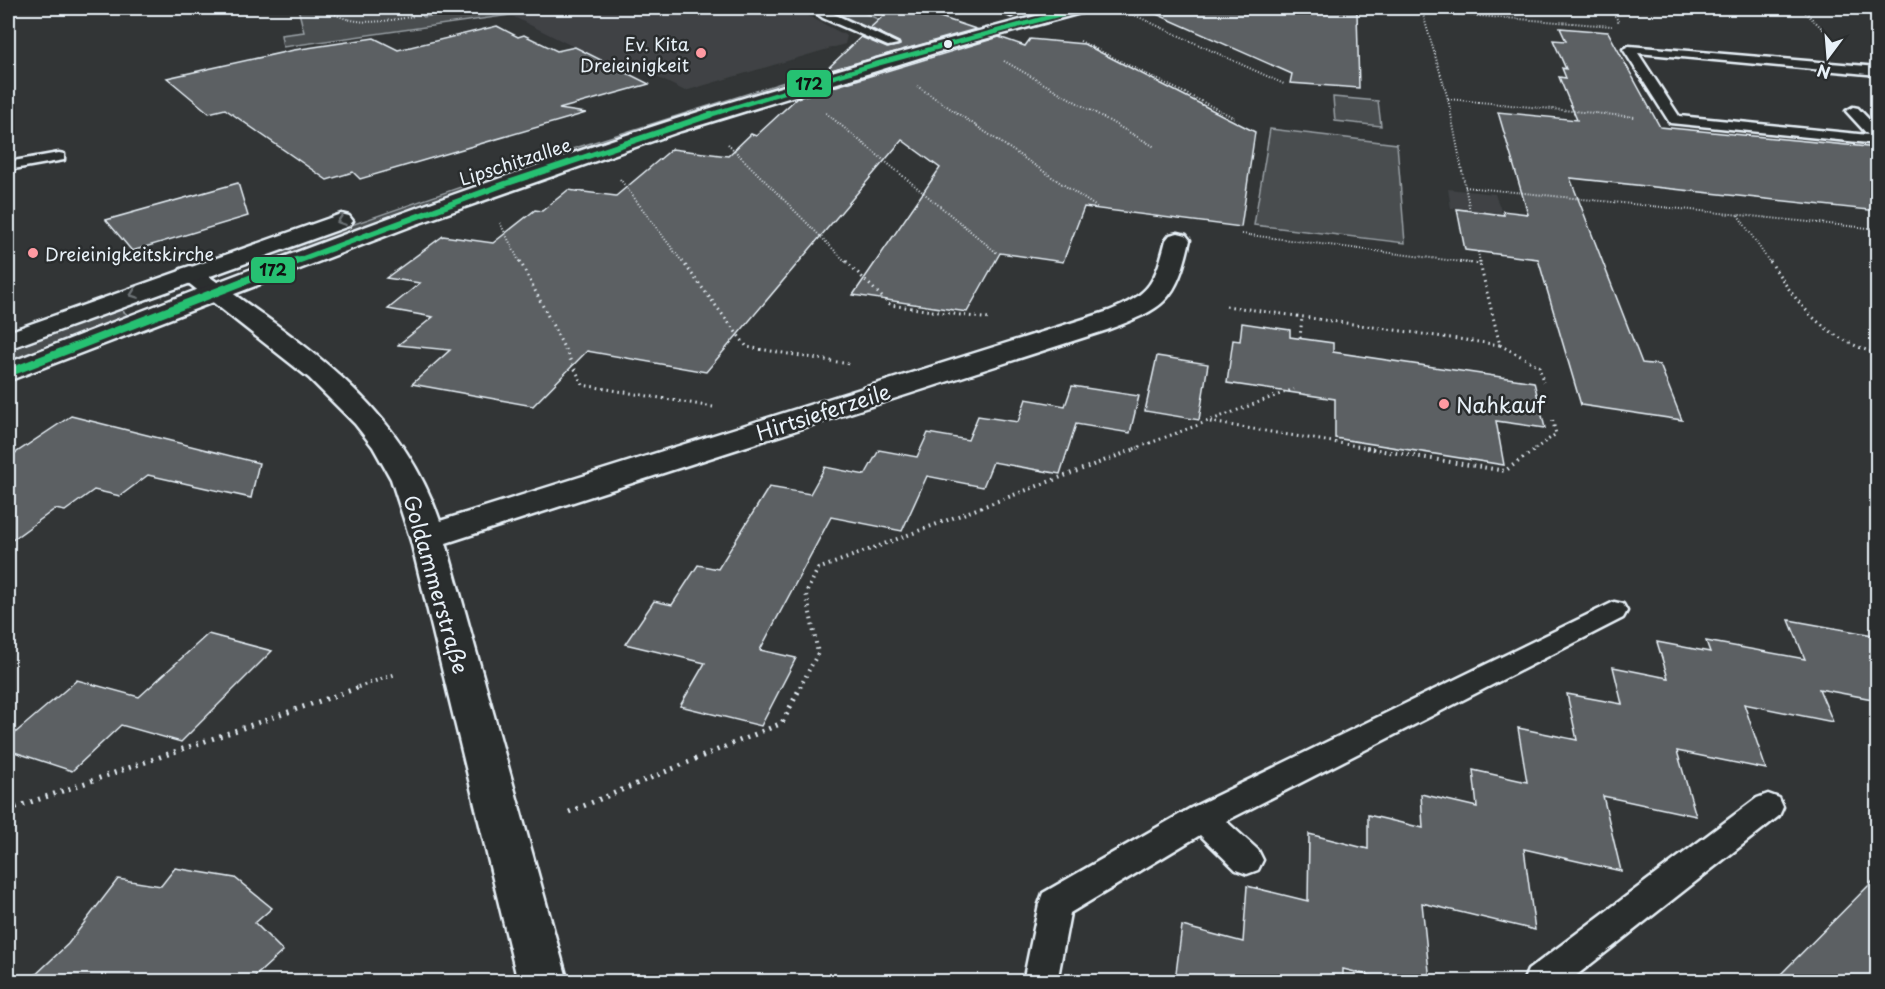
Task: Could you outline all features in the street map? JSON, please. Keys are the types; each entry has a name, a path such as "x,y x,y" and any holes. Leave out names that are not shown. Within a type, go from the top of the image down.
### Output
{"street":[{"name":"Lipschitzallee","path":"8,341 410,219 623,144 1031,14 1083,8"},
{"name":"Lipschitzallee","path":"8,373 201,284 361,214 698,102 1004,10 1031,14"},
{"path":"892,44 914,53"},
{"name":"Hirtsieferzeile","path":"428,537 1098,324 1143,307 1164,289 1178,240"},
{"name":"Goldammerstraße","path":"201,284 317,371 362,412 387,444 412,493 428,537 543,981"}],"lane":[{"path":"443,11 472,8"},
{"path":"814,8 827,16 892,44"},
{"path":"1878,71 1629,49 1675,120 1878,138"},
{"path":"1853,111 1878,138"},
{"path":"8,166 59,157"},
{"path":"1040,981 1055,904 1202,818 1614,611"},
{"path":"1540,981 1768,807"},
{"path":"1202,818 1247,860"}],"path":[{"path":"325,8 342,17 375,21 443,11"},
{"path":"1119,8 1284,84"},
{"path":"1372,8 1622,27 1610,8"},
{"path":"1422,10 1443,8"},
{"path":"1675,8 1718,13 1736,8"},
{"path":"1772,8 1802,9 1834,39"},
{"path":"1422,10 1448,99 1470,211"},
{"path":"1080,41 1234,118"},
{"path":"998,56 1155,147"},
{"path":"911,82 1098,208"},
{"path":"1448,99 1621,115"},
{"path":"821,110 998,253"},
{"path":"727,142 890,305 991,320"},
{"path":"627,173 620,179 747,346 814,358"},
{"path":"1465,187 1878,229"},
{"path":"1738,214 1811,320 1847,344 1878,354"},
{"path":"507,215 499,222 583,385 721,408"},
{"path":"1242,234 1480,264"},
{"path":"1478,252 1500,345"},
{"path":"1226,306 1500,345 1539,366 1543,382"},
{"path":"1300,338 1302,317"},
{"path":"569,812 782,723 818,653 806,593 818,569 1294,389"},
{"path":"1208,422 1505,471 1556,434 1552,418"},
{"path":"8,810 396,674"}],"shaded area":[{"name":"Ev. Kita Dreieinigkeit","path":"298,8 793,8 847,36 845,44 685,91 624,61 610,65 510,15 283,47 281,35 304,32"},
{"path":"298,8 398,8 399,13 421,11 423,17 498,8 559,8 283,47 281,35 304,32"},
{"path":"826,8 854,8 899,29 881,34"},
{"path":"854,60 862,63 722,106 273,261 265,255 553,155"},
{"path":"1333,97 1378,101 1381,126 1335,121"},
{"path":"1270,129 1397,144 1405,243 1254,225"},
{"path":"1448,189 1495,194 1502,213 1451,208"},
{"path":"119,308 129,316 8,363 8,351"}],"building":[{"path":"892,8 913,8 976,29 824,72 861,37 887,48 900,45 899,42 870,28"},
{"path":"1143,8 1332,8 1332,10 1357,12 1359,88 1290,83 1292,74"},
{"path":"497,26 518,37 524,35 557,51 575,47 649,84 559,109 586,113 360,179 353,172 327,180 225,109 209,113 167,78 294,50 374,38 398,50"},
{"path":"1560,28 1608,32 1660,127 1878,148 1878,211 1570,178 1642,363 1660,365 1682,420 1581,405 1538,259 1465,250 1457,209 1504,215 1503,211 1528,214 1498,112 1577,120 1559,77 1566,78 1562,68 1566,69 1553,40 1566,41"},
{"path":"999,37 1025,46 1030,39 1084,44 1255,132 1241,227 1084,207 1063,262 1000,253 967,312 853,295 940,168 902,140 706,372 587,351 533,406 412,384 450,350 398,345 433,317 388,309 420,283 386,278 443,236 493,243 535,210 542,211 568,190 616,196 672,149 728,156 751,134 756,136 797,98"},
{"path":"238,183 248,216 132,251 106,220"},
{"path":"1242,323 1290,330 1290,337 1333,343 1333,352 1534,382 1545,428 1496,421 1504,465 1335,438 1335,399 1227,383 1233,340 1240,341"},
{"path":"1157,356 1208,364 1199,420 1145,411"},
{"path":"1072,386 1139,396 1130,433 1076,424 1060,474 993,462 983,487 927,476 902,531 831,517 760,650 796,658 761,726 680,706 705,663 625,644 654,601 672,605 698,565 718,569 769,487 810,494 825,467 865,475 879,450 917,457 928,433 968,440 978,416 1018,422 1026,399 1065,406"},
{"path":"71,416 259,463 251,498 148,475 120,496 94,490 65,511 55,509 8,543 8,458"},
{"path":"1789,620 1878,636 1878,700 1819,689 1833,722 1744,704 1766,769 1677,751 1696,816 1603,796 1621,871 1524,849 1535,930 1422,903 1430,981 1392,981 1343,969 1343,981 1175,981 1182,926 1243,942 1247,886 1308,901 1309,834 1368,849 1368,815 1423,828 1421,794 1477,807 1473,770 1527,782 1518,728 1577,740 1567,694 1622,704 1613,667 1668,678 1657,642 1710,652 1706,641 1805,659"},
{"path":"208,634 272,651 181,742 121,725 72,771 8,750 8,739 77,680 139,697"},
{"path":"175,868 235,878 272,908 255,923 283,951 250,981 29,981 68,944 118,879 161,886"},
{"path":"1878,876 1878,981 1774,981"}],"transit line":[{"name":"172","path":"8,373 338,245 588,155 825,79 1083,8"}],"place":[{"name":"Ev. Kita Dreieinigkeit","path":"701,53"},
{"name":"Dreieinigkeitskirche","path":"33,253"},
{"name":"Nahkauf","path":"1444,404"}]}
